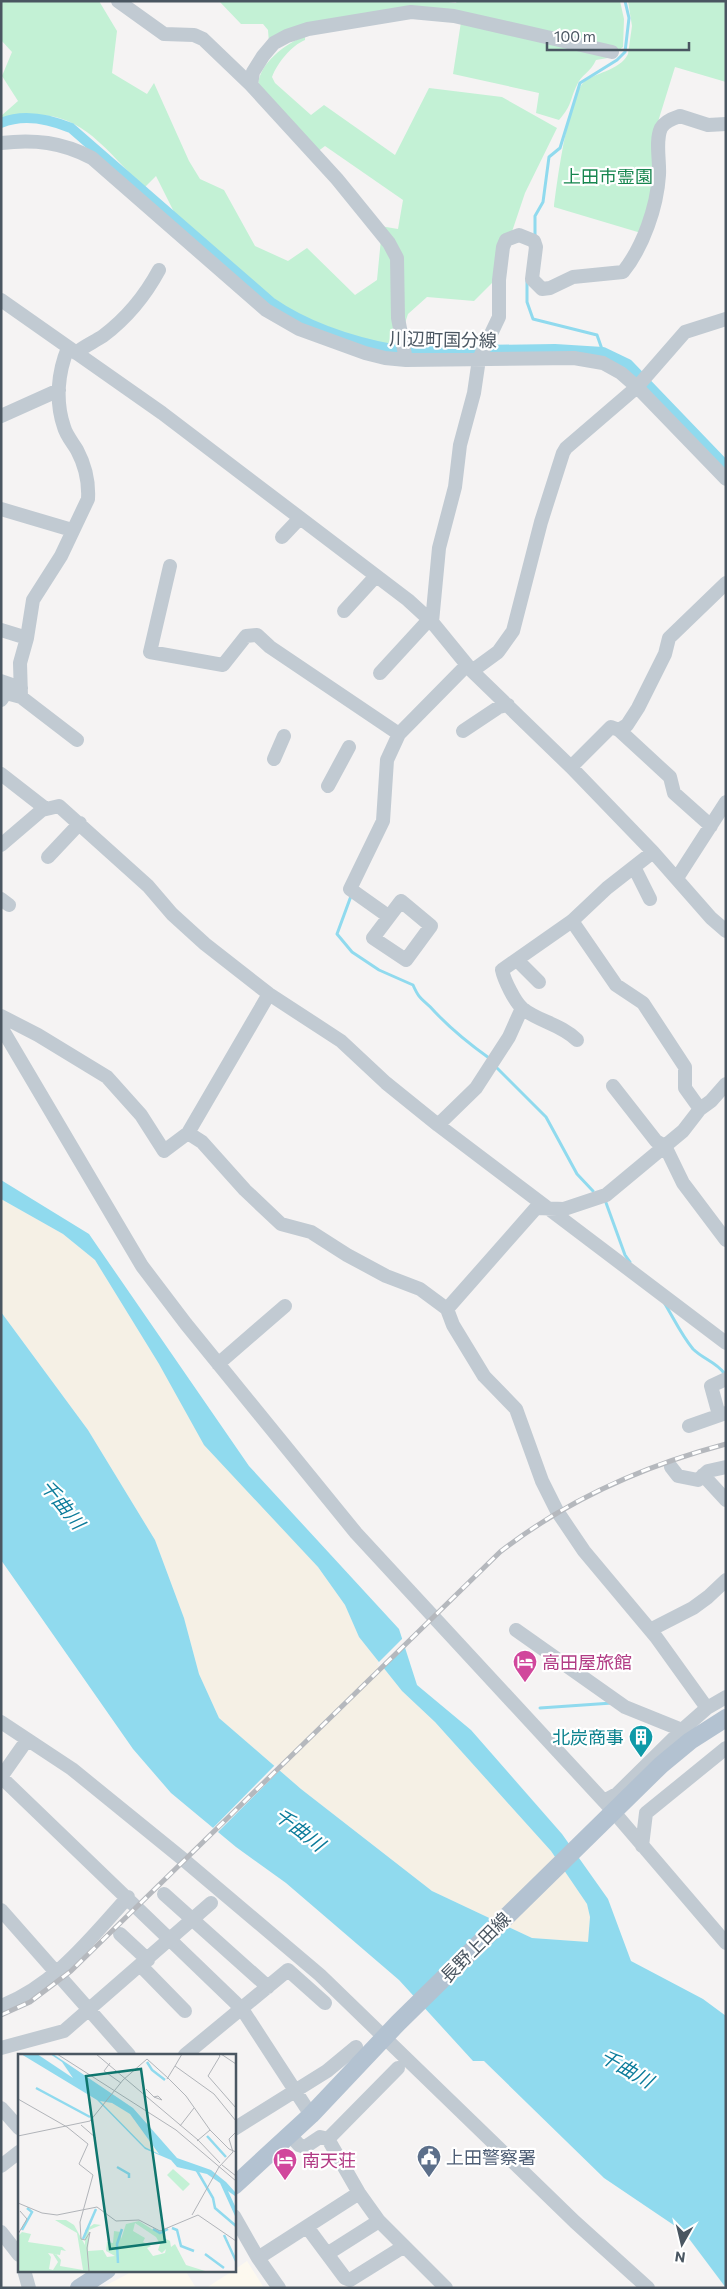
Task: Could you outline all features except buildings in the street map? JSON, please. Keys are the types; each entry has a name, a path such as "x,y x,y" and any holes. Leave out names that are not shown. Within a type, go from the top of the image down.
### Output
{"main road":[{"name":"長野上田線","path":"235,2185 311,2115 398,2023 608,1810 680,1749 726,1718"},
{"path":"78,2288 104,2272"}],"street":[{"path":"118,1 164,34 194,35 203,39 251,85 337,179 394,251 398,266 398,318 406,360"},
{"path":"251,85 253,72 263,56 274,44 287,36 308,29 411,12 454,16 612,52"},
{"path":"432,622 441,540 455,487 460,445 483,352 499,317 499,280 503,247 506,240 519,235 526,236 534,241 536,247 532,279 535,285 542,289 550,288 573,277 623,272 636,255 644,238 658,186 660,129 664,123 680,116 708,125 726,124"},
{"name":"川辺町国分線","path":"1,143 31,140 47,142 84,154 100,164 266,310 300,329 365,353 406,360 483,352 592,359 621,373 637,387 726,479"},
{"path":"21,692 20,663 27,638 33,600 61,556 88,498 88,488 78,452 64,428 59,390 60,367 72,351 102,336 136,306 148,292 159,270"},
{"path":"1,300 162,413 376,576 432,622 469,668 571,767 677,878 710,918 726,931"},
{"path":"388,916 350,889 383,821 387,760 399,734 469,668 498,652 513,631 541,522 563,453 637,387 685,332 726,319"},
{"path":"1,416 59,390"},
{"path":"1,508 72,530"},
{"path":"282,537 300,518"},
{"path":"170,566 150,652 223,665 246,636 257,635 270,647 399,734"},
{"path":"344,612 376,576"},
{"path":"619,730 627,725 638,708 665,654 669,638 726,583"},
{"path":"380,673 425,624 432,622"},
{"path":"1,630 27,638"},
{"path":"1,681 21,692 77,740"},
{"path":"1,700 6,693 21,692"},
{"path":"463,731 499,707 508,705"},
{"path":"571,767 611,727 619,730 670,777 674,792 711,826"},
{"path":"274,759 284,736"},
{"path":"328,786 350,747"},
{"path":"1,774 46,809"},
{"path":"677,878 726,802"},
{"path":"1,845 42,810 59,806 80,822 148,886 172,914 205,944 269,994 342,1041 386,1083 438,1125 726,1343"},
{"path":"48,858 80,822"},
{"path":"577,1040 568,1031 522,1008 506,985 502,970 572,921 607,888 653,852"},
{"path":"634,867 650,899"},
{"path":"572,921 616,985 643,1003 685,1067 685,1088 700,1109"},
{"path":"516,960 538,982"},
{"path":"1,1016 38,1035 107,1077 141,1115 164,1151 188,1132 269,994"},
{"path":"438,1125 476,1088 509,1037 522,1008"},
{"path":"1,1027 142,1266 218,1364 356,1533 642,1846 726,1943"},
{"path":"447,1309 536,1208 564,1208 606,1195 683,1131 700,1109 711,1101 726,1084"},
{"path":"613,1086 656,1140 665,1146 684,1183 726,1240"},
{"path":"188,1132 202,1142 245,1190 281,1224 311,1232 371,1267 420,1289 447,1309 453,1325 484,1376 516,1408 542,1481 557,1511 584,1551 650,1630 707,1708"},
{"path":"218,1364 284,1306"},
{"path":"689,1426 722,1414 711,1386 726,1379"},
{"path":"671,1467 678,1476 698,1480 708,1471 726,1467"},
{"path":"703,1475 726,1500"},
{"path":"650,1630 694,1608 708,1598 726,1580"},
{"path":"516,1630 625,1707 682,1730"},
{"path":"608,1810 617,1794 682,1730 707,1708 726,1697"},
{"path":"1,1722 72,1769 184,1860 320,1975 575,2222 648,2288"},
{"path":"27,1740 1,1777 128,1897 242,2009 311,2115"},
{"path":"642,1846 646,1813 726,1748"},
{"path":"164,1894 268,1987"},
{"path":"1,2006 36,1989 57,1971 83,1948 128,1897"},
{"path":"1,2048 64,2030 144,1963 211,1903"},
{"path":"1,1910 57,1971 128,2054"},
{"path":"120,1934 185,2011"},
{"path":"186,2054 288,1970 325,2003"},
{"path":"235,2128 327,2071 356,2047"},
{"path":"328,2140 398,2068"},
{"path":"1,2108 18,2127"},
{"path":"290,2135 305,2147 320,2137 328,2140 359,2193 379,2221 446,2288"},
{"path":"1,2166 18,2153"},
{"path":"258,2258 359,2193"},
{"path":"235,2218 258,2258 279,2288"},
{"path":"327,2254 379,2221"},
{"path":"308,2227 345,2278 350,2280 403,2247"},
{"path":"1,2232 18,2254"},
{"path":"25,2272 29,2288"}],"shaded area":[{"path":"247,2261 264,2288 206,2288 231,2272 235,2272 235,2269"},
{"path":"131,2272 186,2272 196,2288 101,2288"}],"green space":[{"path":"1,1 99,1 117,31 112,73 147,94 154,83 189,161 200,179 224,190 255,246 288,261 307,248 355,295 377,280 381,239 380,226 398,229 403,200 325,146 317,152 258,86 263,70 274,55 289,44 305,36 305,40 290,50 278,66 272,77 275,83 311,115 324,105 395,155 429,88 502,97 557,128 525,193 496,279 474,301 427,297 408,314 397,347 371,342 304,320 272,301 176,216 156,176 144,188 112,155 82,129 66,120 48,116 26,115 1,120 1,116 18,101 2,76 12,52 1,40"},
{"path":"219,1 441,1 456,3 457,1 620,1 624,19 623,47 608,58 596,60 579,82 569,106 559,120 536,113 539,93 453,74 461,22 434,9 269,43 268,30 263,24 241,24"},
{"name":"上田市霊園","path":"628,1 726,1 726,82 675,67 652,141 654,182 641,233 554,207 564,142 578,92 583,83 613,68 624,60 628,54 632,26"}],"sand":[{"path":"1,1199 63,1234 95,1260 159,1364 262,1505 318,1567 345,1605 359,1637 402,1691 435,1722 551,1851 587,1904 590,1917 588,1942 532,1938 432,1891 301,1789 219,1718 199,1674 184,1618 155,1540 88,1430 1,1312"}],"water":[{"name":"千曲川","path":"1,1180 89,1234 249,1466 399,1629 417,1685 471,1730 562,1834 608,1899 631,1961 703,1999 726,2016 726,2288 684,2232 604,2178 484,2061 473,2061 399,1980 286,1883 236,1847 171,1793 133,1749 1,1560 1,1312 88,1430 155,1540 184,1618 199,1674 219,1718 301,1789 432,1891 532,1938 588,1942 590,1917 587,1904 551,1851 435,1722 402,1691 359,1637 345,1605 318,1567 204,1445 159,1364 95,1260 63,1234 1,1199"}],"pier":[{"path":"404,1637 406,1645 381,1670 377,1664"},
{"path":"276,1764 281,1769 216,1834 211,1830"}],"waterway":[{"path":"535,236 535,216 543,202 549,157 560,148 580,83 617,60 625,52 629,18 625,1"},
{"path":"1,123 19,118 36,118 71,128 271,302 315,326 364,343 397,350"},
{"path":"527,280 527,302 533,319 597,335 603,352"},
{"path":"411,351 555,349 603,352 628,364 726,466"},
{"path":"351,896 337,934 352,952 379,970 413,985 420,998 448,1025 489,1058"},
{"path":"495,1066 546,1117 577,1174 593,1191"},
{"path":"605,1200 625,1255 630,1262"},
{"path":"665,1304 693,1349 724,1373"},
{"path":"540,1708 612,1703"}],"railway":[{"path":"1,2015 30,2002 71,1971 500,1552 552,1516 607,1486 665,1463 726,1444"}],"place":[{"name":"高田屋旅館","path":"525,1683"},
{"name":"北炭商事","path":"641,1758"},
{"name":"上田警察署","path":"429,2178"},
{"name":"南天荘","path":"285,2181"}]}
